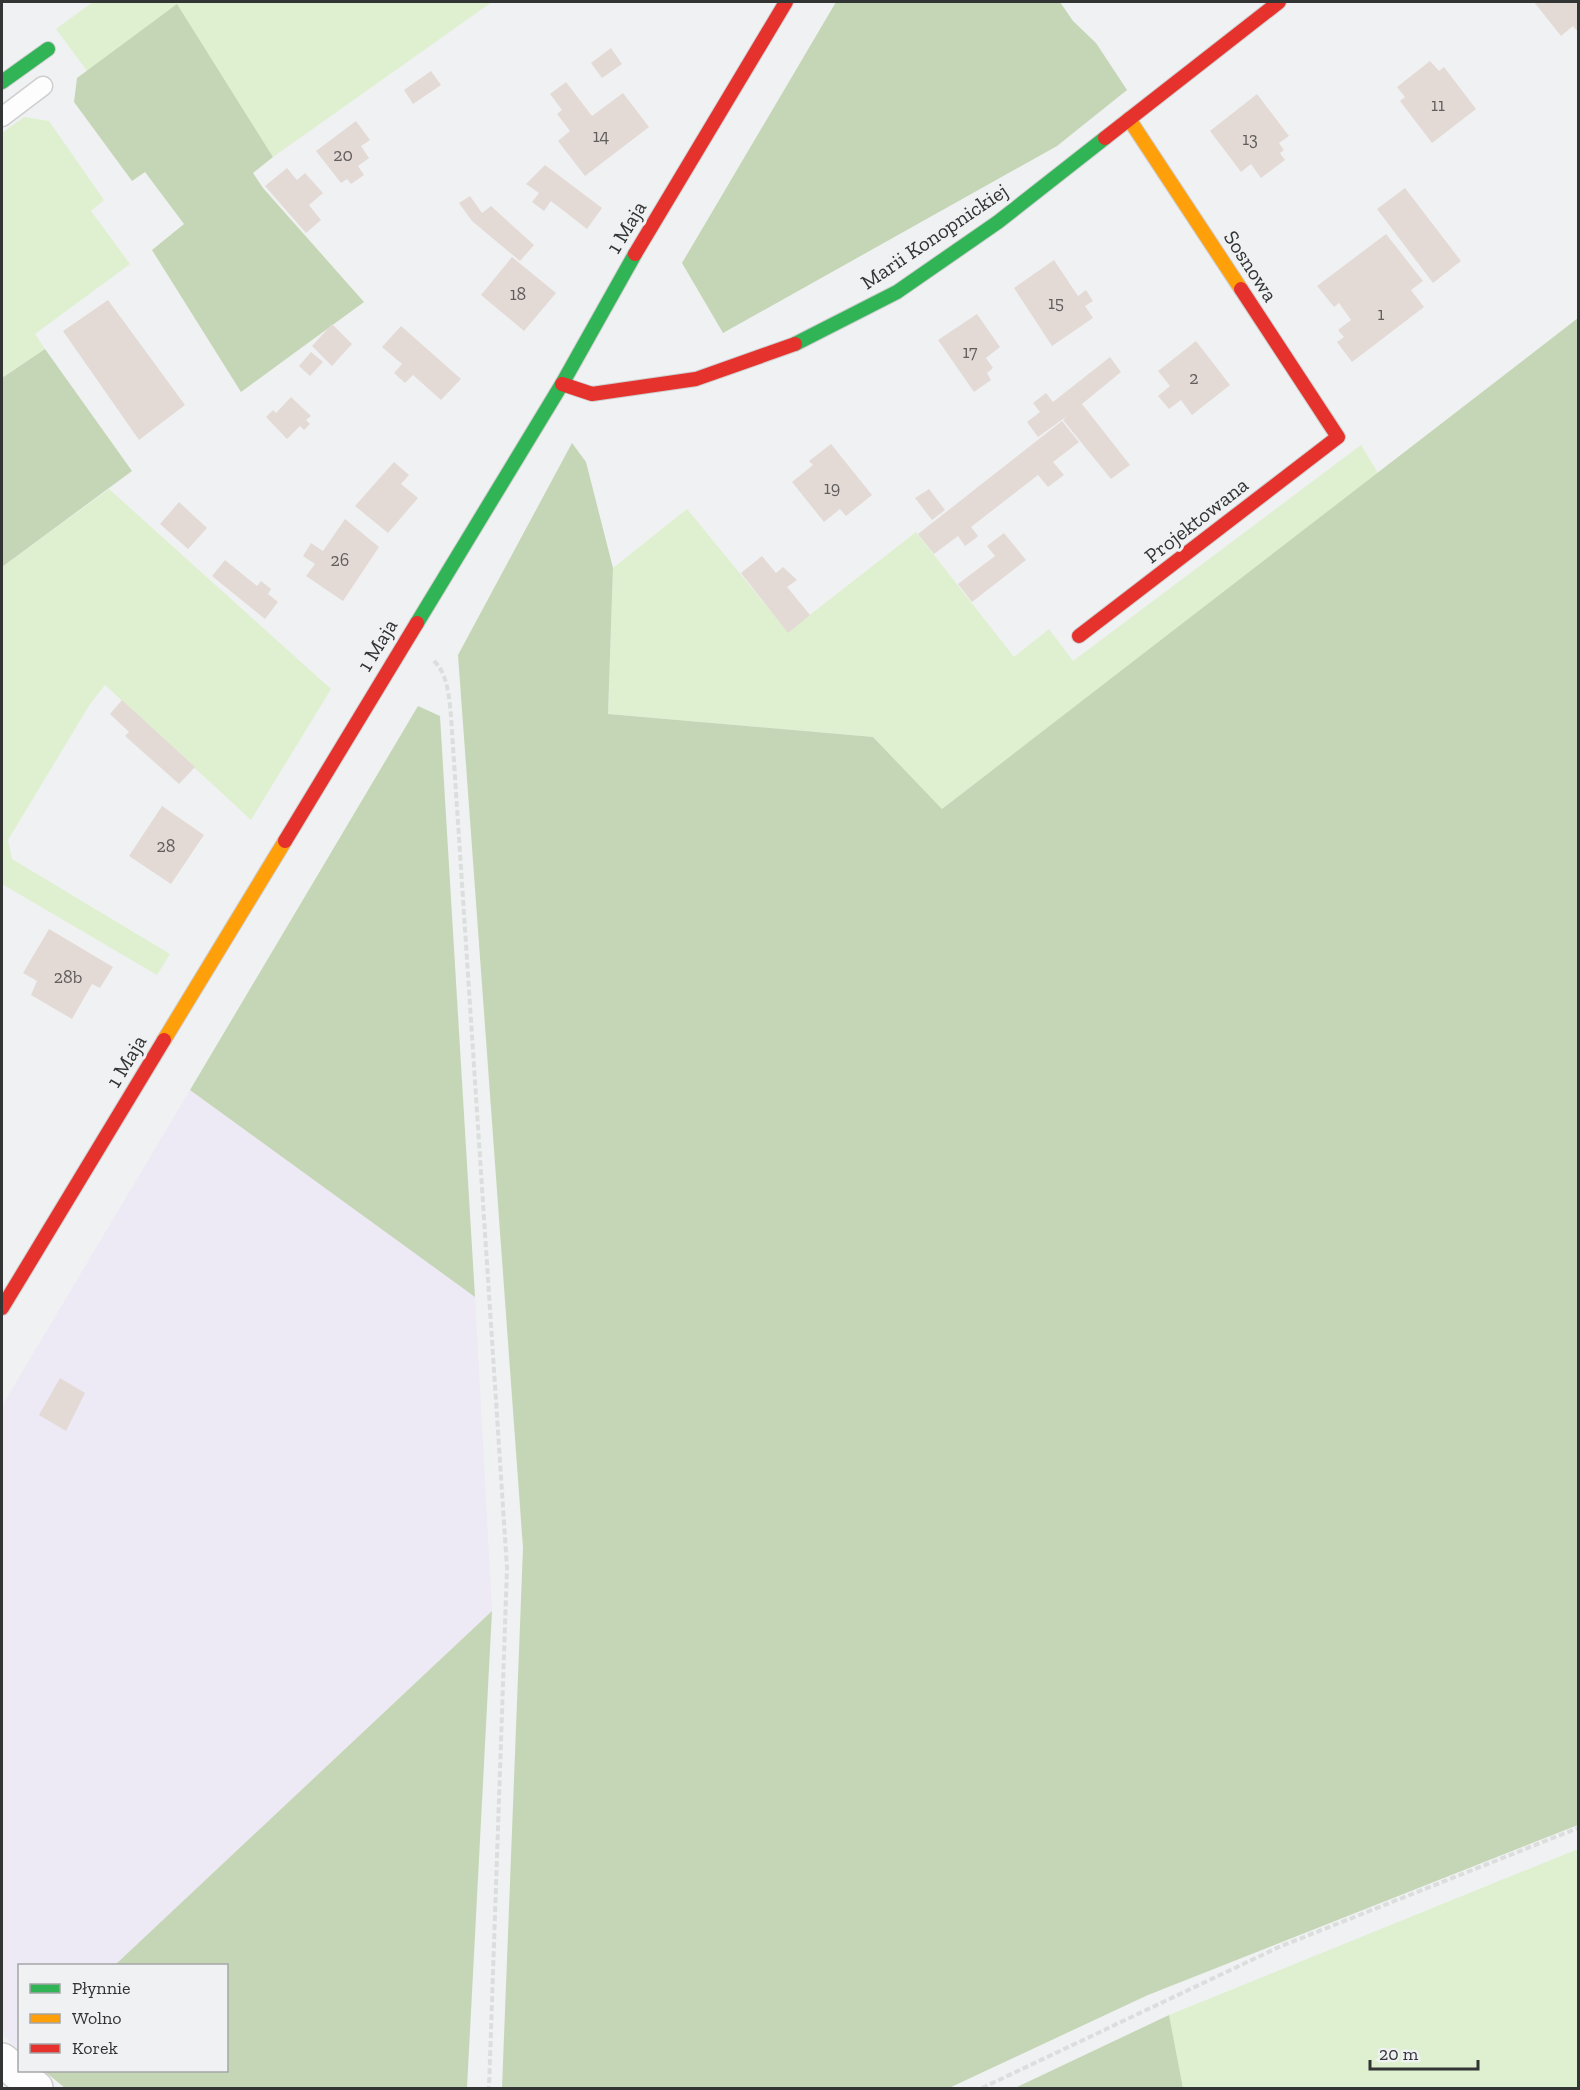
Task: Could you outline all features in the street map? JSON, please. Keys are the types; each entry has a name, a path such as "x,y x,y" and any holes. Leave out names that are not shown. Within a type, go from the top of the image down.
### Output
{"street":[{"name":"1 Maja","path":"2,1308 406,637 562,384 618,282 786,2"},
{"name":"Marii Konopnickiej","path":"562,384 592,394 696,379 788,348 897,292 998,222 1279,2"},
{"path":"2,82 48,49"},
{"name":"Sosnowa","path":"1129,118 1338,437"},
{"name":"Projektowana","path":"1079,636 1338,437"},
{"path":"2,2060 36,2088"}],"lane":[{"path":"2,117 43,87"}],"path":[{"path":"406,637 438,665 447,688 451,716 507,1568 489,2088"},
{"path":"982,2088 1279,1947 1578,1828"}],"shaded area":[{"path":"190,1090 475,1297 492,1611 116,1964 18,1964 18,2049 2,2034 2,1406"}],"green space":[{"path":"93,2 492,2 273,157 177,5 87,71 56,29"},
{"path":"836,2 1060,2 1073,21 1096,43 1127,90 1057,146 723,333 682,263"},
{"path":"177,4 273,157 253,173 263,188 364,302 241,392 152,250 184,224 145,172 132,181 74,102 77,78"},
{"path":"24,117 49,121 104,200 91,211 130,264 35,334 45,349 2,378 2,133"},
{"path":"1578,318 1578,1825 1148,1995 949,2088 502,2088 523,1548 458,655 572,443 586,462 613,568 608,714 873,737 942,809"},
{"path":"45,349 132,471 2,567 2,378"},
{"path":"1361,445 1378,473 942,809 873,737 608,714 613,568 687,509 788,632 916,532 1014,657 1049,629 1073,661"},
{"path":"109,489 331,689 251,820 105,685 90,704 8,840 12,859 170,954 157,975 2,884 2,567"},
{"path":"418,706 440,716 475,1297 190,1090"},
{"path":"492,1611 467,2088 65,2088 45,2072 228,2072 228,1964 116,1964"},
{"path":"1578,1849 1578,2088 1183,2088 1169,2015"},
{"path":"1169,2015 1183,2088 1015,2088"}],"building":[{"path":"1534,2 1578,2 1578,32 1573,26 1561,36"},
{"path":"611,48 622,64 602,78 591,63"},
{"path":"1430,61 1439,71 1444,67 1476,109 1432,143 1400,101 1405,97 1397,87"},
{"path":"431,71 441,85 413,104 404,90"},
{"path":"566,82 592,116 623,93 649,127 585,176 558,141 570,131 557,114 562,110 550,94"},
{"path":"1257,94 1289,136 1279,143 1284,150 1280,153 1285,160 1261,178 1251,164 1241,172 1210,131"},
{"path":"356,121 370,140 361,146 369,158 358,166 364,175 351,184 347,179 341,183 316,151"},
{"path":"545,165 602,208 587,229 551,201 544,211 532,202 539,193 526,184"},
{"path":"287,168 297,180 305,173 323,193 309,205 321,220 306,233 265,186"},
{"path":"1405,188 1461,261 1433,283 1377,209"},
{"path":"470,196 482,213 491,206 534,245 520,261 472,221 459,203"},
{"path":"1386,234 1423,281 1411,290 1424,307 1352,362 1337,342 1344,337 1338,330 1351,320 1339,303 1334,307 1317,286"},
{"path":"512,257 556,293 524,331 481,295"},
{"path":"1054,260 1078,296 1086,290 1093,301 1085,306 1093,318 1052,346 1014,288"},
{"path":"108,300 185,405 139,440 63,331"},
{"path":"977,314 1000,347 986,358 993,368 987,373 991,380 974,392 938,340"},
{"path":"332,324 352,344 332,366 312,346"},
{"path":"401,326 461,379 441,400 413,375 405,383 394,373 402,364 382,347"},
{"path":"1196,341 1230,385 1192,415 1181,400 1169,409 1158,396 1170,386 1158,371"},
{"path":"311,352 323,362 310,376 299,366"},
{"path":"1110,357 1121,372 1082,404 1130,465 1111,479 1063,420 1067,416 1038,437 1027,422 1040,412 1033,403 1046,393 1053,402"},
{"path":"291,397 311,416 306,420 310,424 304,430 300,426 287,439 266,417 273,410 276,413"},
{"path":"1062,421 1079,442 1053,462 1064,475 1048,487 1038,475 971,527 978,536 976,538 965,546 958,536 934,554 918,534"},
{"path":"831,444 872,495 846,516 840,509 824,522 792,482 813,465 809,461"},
{"path":"394,462 409,475 401,484 418,498 388,533 355,506"},
{"path":"929,489 945,510 932,520 915,498"},
{"path":"179,502 207,528 188,549 160,524"},
{"path":"345,519 379,547 343,601 306,576 315,564 303,556 311,543 323,551"},
{"path":"1004,533 1026,560 972,602 958,584 995,556 987,546"},
{"path":"762,556 776,573 783,567 797,580 787,587 810,615 788,633 741,573"},
{"path":"225,560 257,586 261,581 271,589 268,594 278,602 265,619 212,576"},
{"path":"122,700 195,767 179,784 125,736 129,732 110,714"},
{"path":"162,806 204,835 171,884 129,856"},
{"path":"49,929 113,967 100,988 92,984 72,1019 31,995 37,981 23,973"},
{"path":"60,1378 85,1393 66,1431 39,1415"}],"traffic: fast":[{"path":"2,82 48,49"},
{"path":"795,344 897,292 998,222 1105,138"},
{"path":"417,623 562,384 635,254"}],"traffic: slow":[{"path":"1129,119 1241,289"},
{"path":"164,1040 285,841"}],"traffic: jam":[{"path":"635,254 786,2"},
{"path":"1105,138 1279,2"},
{"path":"1079,636 1338,437 1241,289"},
{"path":"562,384 592,394 696,379 795,344"},
{"path":"285,841 417,623"},
{"path":"2,1308 164,1040"}]}
